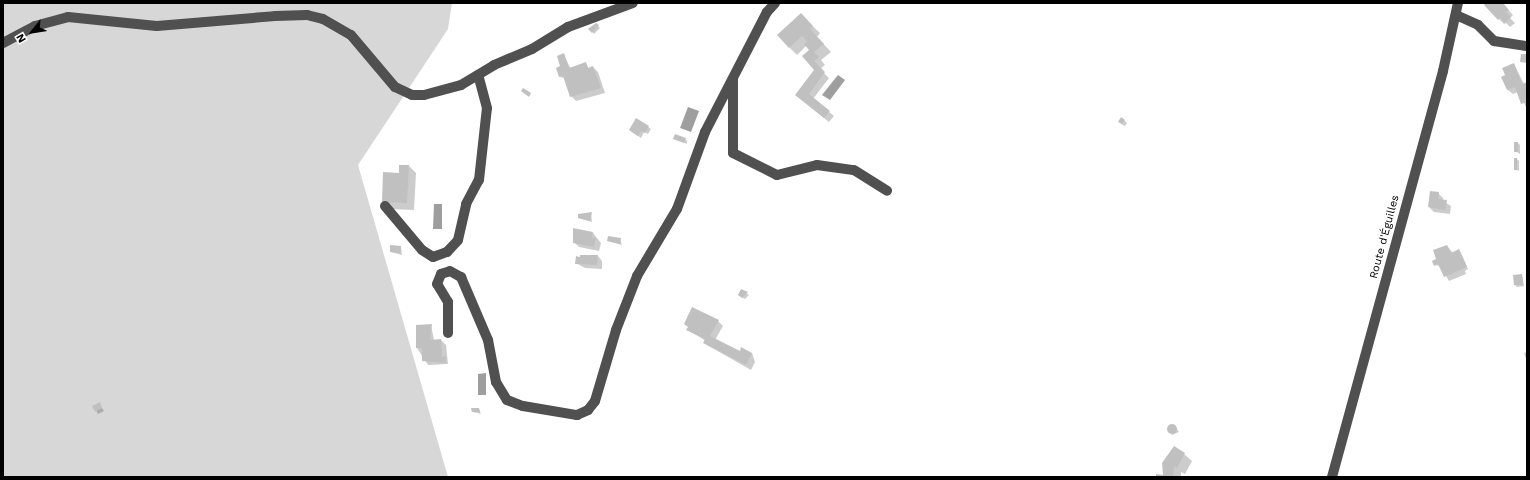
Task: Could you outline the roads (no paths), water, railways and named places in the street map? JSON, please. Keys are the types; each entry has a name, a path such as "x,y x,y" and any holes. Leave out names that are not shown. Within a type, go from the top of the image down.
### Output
{"street":[{"path":"3,42 35,26 68,17 157,26 307,15 323,19 351,35 387,81 395,87 412,95 436,93 461,85 478,75 532,49 568,27 633,3"},
{"path":"448,333 448,302 437,284 441,274 450,272 461,277 488,340 496,382 507,400 522,406 577,415 588,410 595,401 616,330 637,276 677,209 705,132 767,12 775,3"},
{"name":"Route d'Éguilles","path":"1332,477 1458,3"},
{"path":"1456,15 1478,25 1494,41 1527,46"},
{"path":"385,206 422,250 433,257 448,252 458,240 466,204 479,180 487,108 478,75"},
{"path":"733,80 733,153 777,174 817,166 854,170 887,190"}]}
